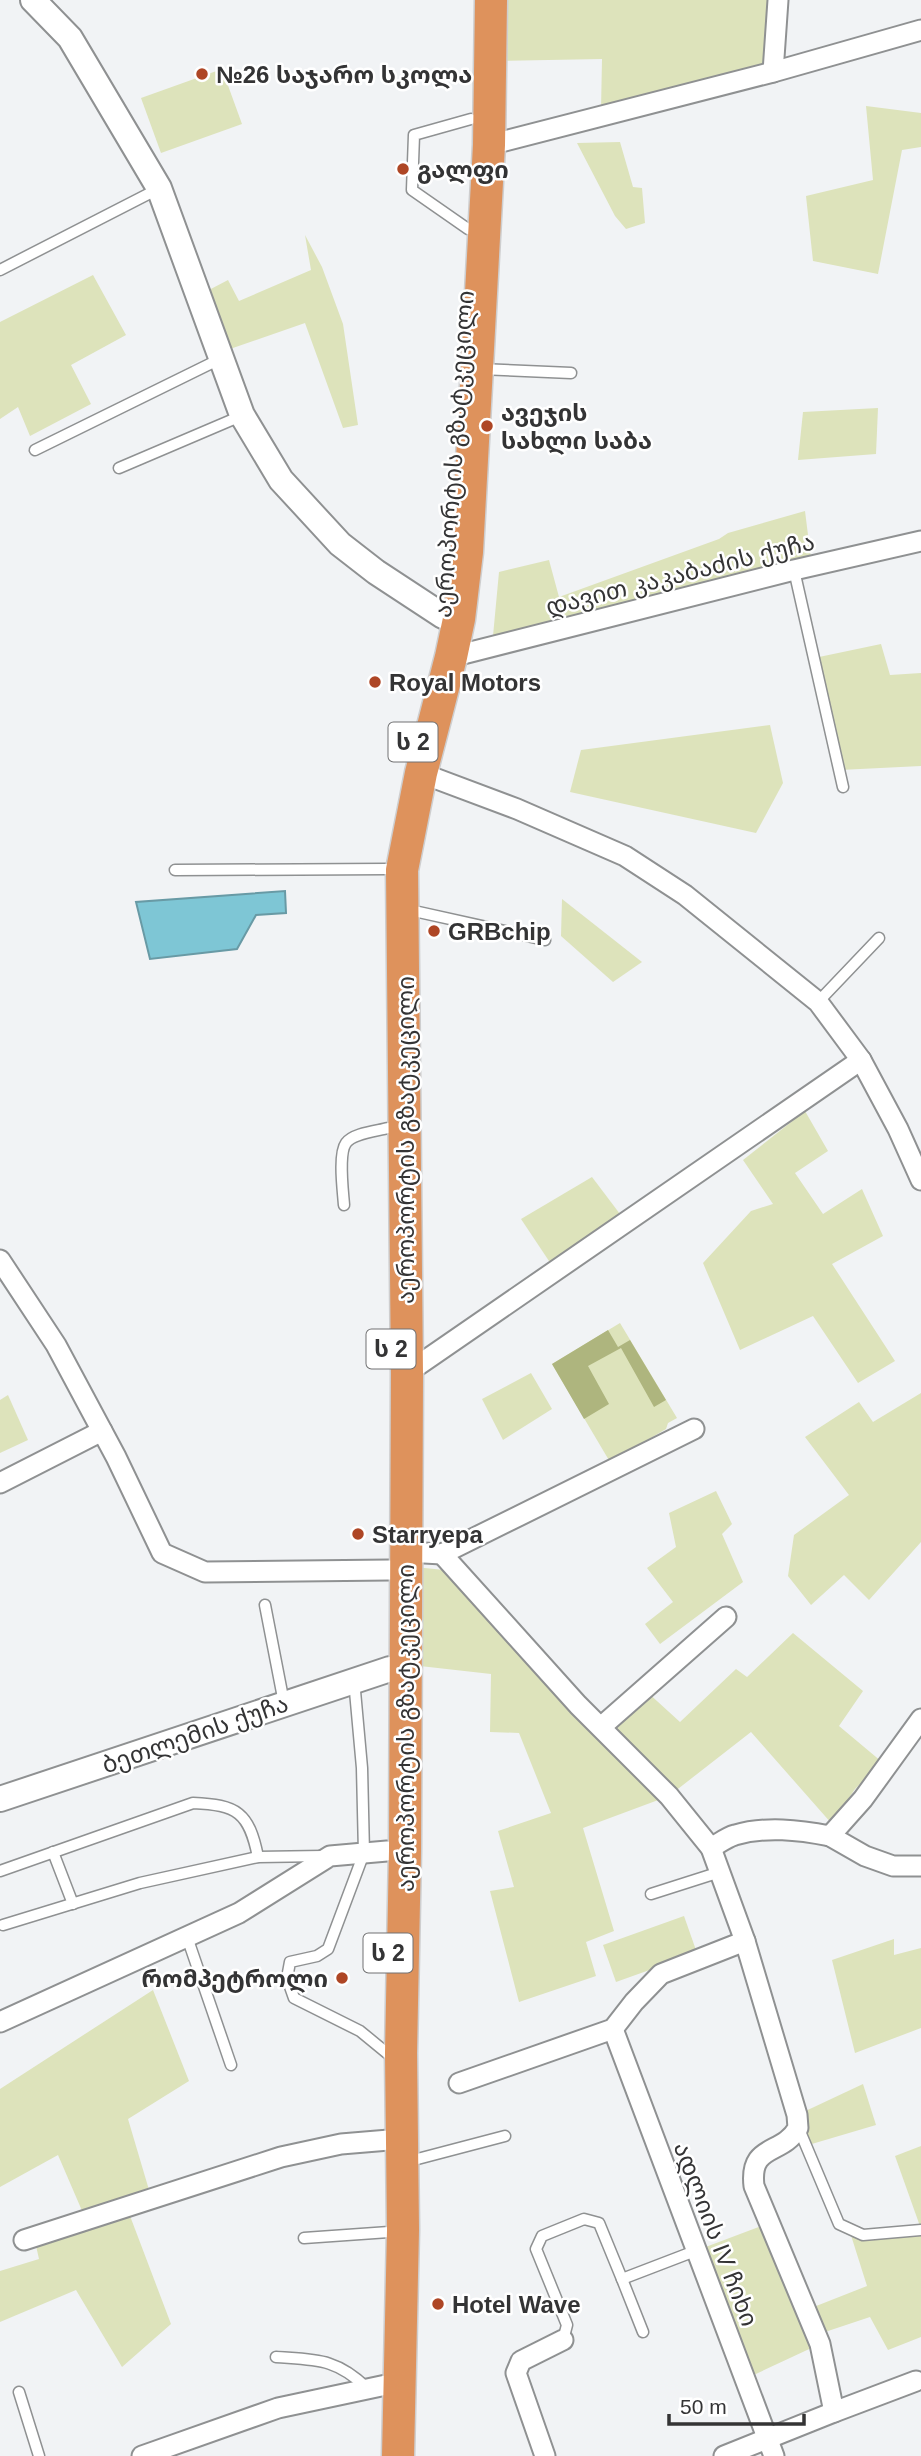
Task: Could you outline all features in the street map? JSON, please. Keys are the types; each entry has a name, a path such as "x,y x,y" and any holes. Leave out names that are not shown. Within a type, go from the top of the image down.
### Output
{"highway":[{"name":"აეროპორტის გზატკეცილი","path":"383,2456 377,2387 395,2152 398,1561 388,1128 387,869 406,769 436,654 451,547 468,229 475,0"},
{"name":"აეროპორტის გზატკეცილი","path":"398,2456 404,2230 395,2152 376,1852 398,1561 407,1373 402,870 421,774 459,619 467,552 489,145 491,0"}],"street":[{"path":"33,0 70,38 159,188 242,415 281,480 340,544 376,572 443,616"},
{"path":"773,72 778,0"},
{"path":"489,145 773,72 921,30"},
{"name":"დავით კაკაბაძის ქუჩა","path":"451,657 794,570 921,541"},
{"path":"421,774 517,809 625,856 685,895 818,1002 861,1060 913,1142 921,1180"},
{"path":"407,1373 861,1060"},
{"path":"0,1260 56,1345 162,1553 205,1572 398,1561 442,1554 694,1429"},
{"path":"0,1483 102,1431"},
{"path":"442,1554 601,1727 669,1796 710,1848 745,1941 797,2115 798,2128 786,2143 764,2153 756,2161 752,2171 754,2186 820,2344 834,2412"},
{"path":"601,1727 726,1617"},
{"name":"ბეთლემის ქუჩა","path":"0,1799 390,1669"},
{"path":"830,1836 863,1799 921,1719"},
{"path":"710,1848 733,1835 763,1830 798,1830 830,1836 865,1856 893,1866 921,1866"},
{"path":"0,2022 239,1913 330,1856 376,1852"},
{"path":"459,2083 613,2029 661,1974 745,1941"},
{"name":"ადლიის IV ჩიხი","path":"613,2029 771,2447"},
{"path":"24,2240 281,2157 341,2144 395,2152"},
{"path":"545,2456 516,2373 521,2361 563,2340"},
{"path":"724,2456 771,2447 834,2412 916,2381"},
{"path":"142,2456 278,2408 377,2387"}],"lane":[{"path":"468,229 412,190 414,135 471,119"},
{"path":"0,270 159,188"},
{"path":"35,450 221,358"},
{"path":"477,369 571,373"},
{"path":"119,468 242,415"},
{"path":"794,570 843,788"},
{"path":"175,870 387,869"},
{"path":"403,908 545,940"},
{"path":"818,1002 879,938"},
{"path":"344,1205 342,1157 345,1143 354,1137 388,1128"},
{"path":"265,1605 284,1704"},
{"path":"354,1680 362,1768 376,1852 328,1949 317,1956 290,1962 287,1978 294,1998 360,2031 388,2054"},
{"path":"0,1871 193,1803 220,1804 238,1811 254,1837 258,1857"},
{"path":"53,1852 72,1904"},
{"path":"3,1925 140,1883 258,1857 330,1856"},
{"path":"651,1894 720,1872"},
{"path":"187,1937 231,2065"},
{"path":"798,2128 839,2224 863,2235 921,2230"},
{"path":"395,2152 505,2136"},
{"path":"563,2340 567,2325 536,2249 542,2235 584,2219 599,2223 643,2332"},
{"path":"304,2238 389,2232"},
{"path":"622,2279 695,2250"},
{"path":"276,2357 326,2361 377,2387"},
{"path":"19,2392 39,2456"}],"green space":[{"path":"498,0 770,0 763,69 601,110 602,59 496,61"},
{"path":"222,69 242,124 161,153 141,98"},
{"path":"866,106 921,113 921,147 902,150 878,274 813,261 806,196 873,180"},
{"path":"620,142 633,187 642,188 645,223 626,229 615,216 577,143"},
{"path":"305,235 322,267 343,324 358,425 343,428 305,323 230,349 207,291 228,280 239,301 311,270"},
{"path":"93,275 126,335 71,365 91,404 30,436 18,407 0,419 0,322"},
{"path":"878,408 876,454 798,460 803,412"},
{"path":"805,511 811,559 493,636 499,572 549,560 559,597 719,539 728,533"},
{"path":"881,644 890,675 921,673 921,766 840,770 819,657"},
{"path":"770,725 783,783 756,833 570,792 581,750"},
{"path":"562,899 642,962 613,982 561,936"},
{"path":"805,1111 828,1151 795,1173 823,1214 862,1189 883,1236 832,1264 895,1361 858,1383 813,1316 740,1350 703,1263 751,1211 773,1204 743,1160"},
{"path":"592,1177 623,1218 553,1267 521,1219"},
{"path":"620,1323 677,1418 668,1423 666,1429 610,1462 552,1364"},
{"path":"608,1330 618,1347 630,1340 666,1400 654,1407 621,1348 588,1366 609,1404 584,1419 552,1364"},
{"path":"531,1373 552,1409 503,1440 482,1399"},
{"path":"921,1393 921,1542 869,1600 844,1575 811,1605 788,1576 794,1535 849,1495 805,1437 859,1402 873,1422"},
{"path":"8,1395 28,1440 0,1453 0,1400"},
{"path":"716,1491 732,1524 722,1534 743,1582 660,1644 645,1624 673,1602 647,1568 676,1547 669,1513"},
{"path":"415,1567 444,1570 669,1796 583,1828 614,1931 586,1942 596,1976 519,2002 490,1891 514,1887 498,1831 551,1813 519,1733 490,1732 491,1674 411,1665"},
{"path":"793,1633 863,1691 839,1726 882,1762 855,1789 832,1824 751,1732 674,1792 611,1725 646,1691 680,1722 736,1669 747,1677"},
{"path":"684,1916 697,1953 616,1982 603,1945"},
{"path":"894,1939 894,1955 921,1948 921,2028 855,2053 832,1960"},
{"path":"153,1990 189,2081 128,2119 152,2200 127,2208 171,2324 122,2367 76,2290 0,2322 0,2271 39,2259 34,2237 86,2220 58,2155 0,2187 0,2089"},
{"path":"863,2084 876,2125 805,2146 797,2115"},
{"path":"921,2146 921,2229 895,2156"},
{"path":"769,2223 806,2310 867,2286 849,2229 863,2235 921,2230 921,2337 888,2350 870,2317 816,2335 820,2344 745,2379 695,2251"}],"water":[{"path":"285,891 286,913 256,915 237,949 150,959 136,902"}],"place":[{"name":"№26 საჯარო სკოლა","path":"202,74"},
{"name":"გალფი","path":"403,169"},
{"name":"ავეჯის სახლი საბა","path":"487,426"},
{"name":"Royal Motors","path":"375,682"},
{"name":"GRBchip","path":"434,931"},
{"name":"Starryepa","path":"358,1534"},
{"name":"რომპეტროლი","path":"342,1978"},
{"name":"Hotel Wave","path":"438,2304"}]}
